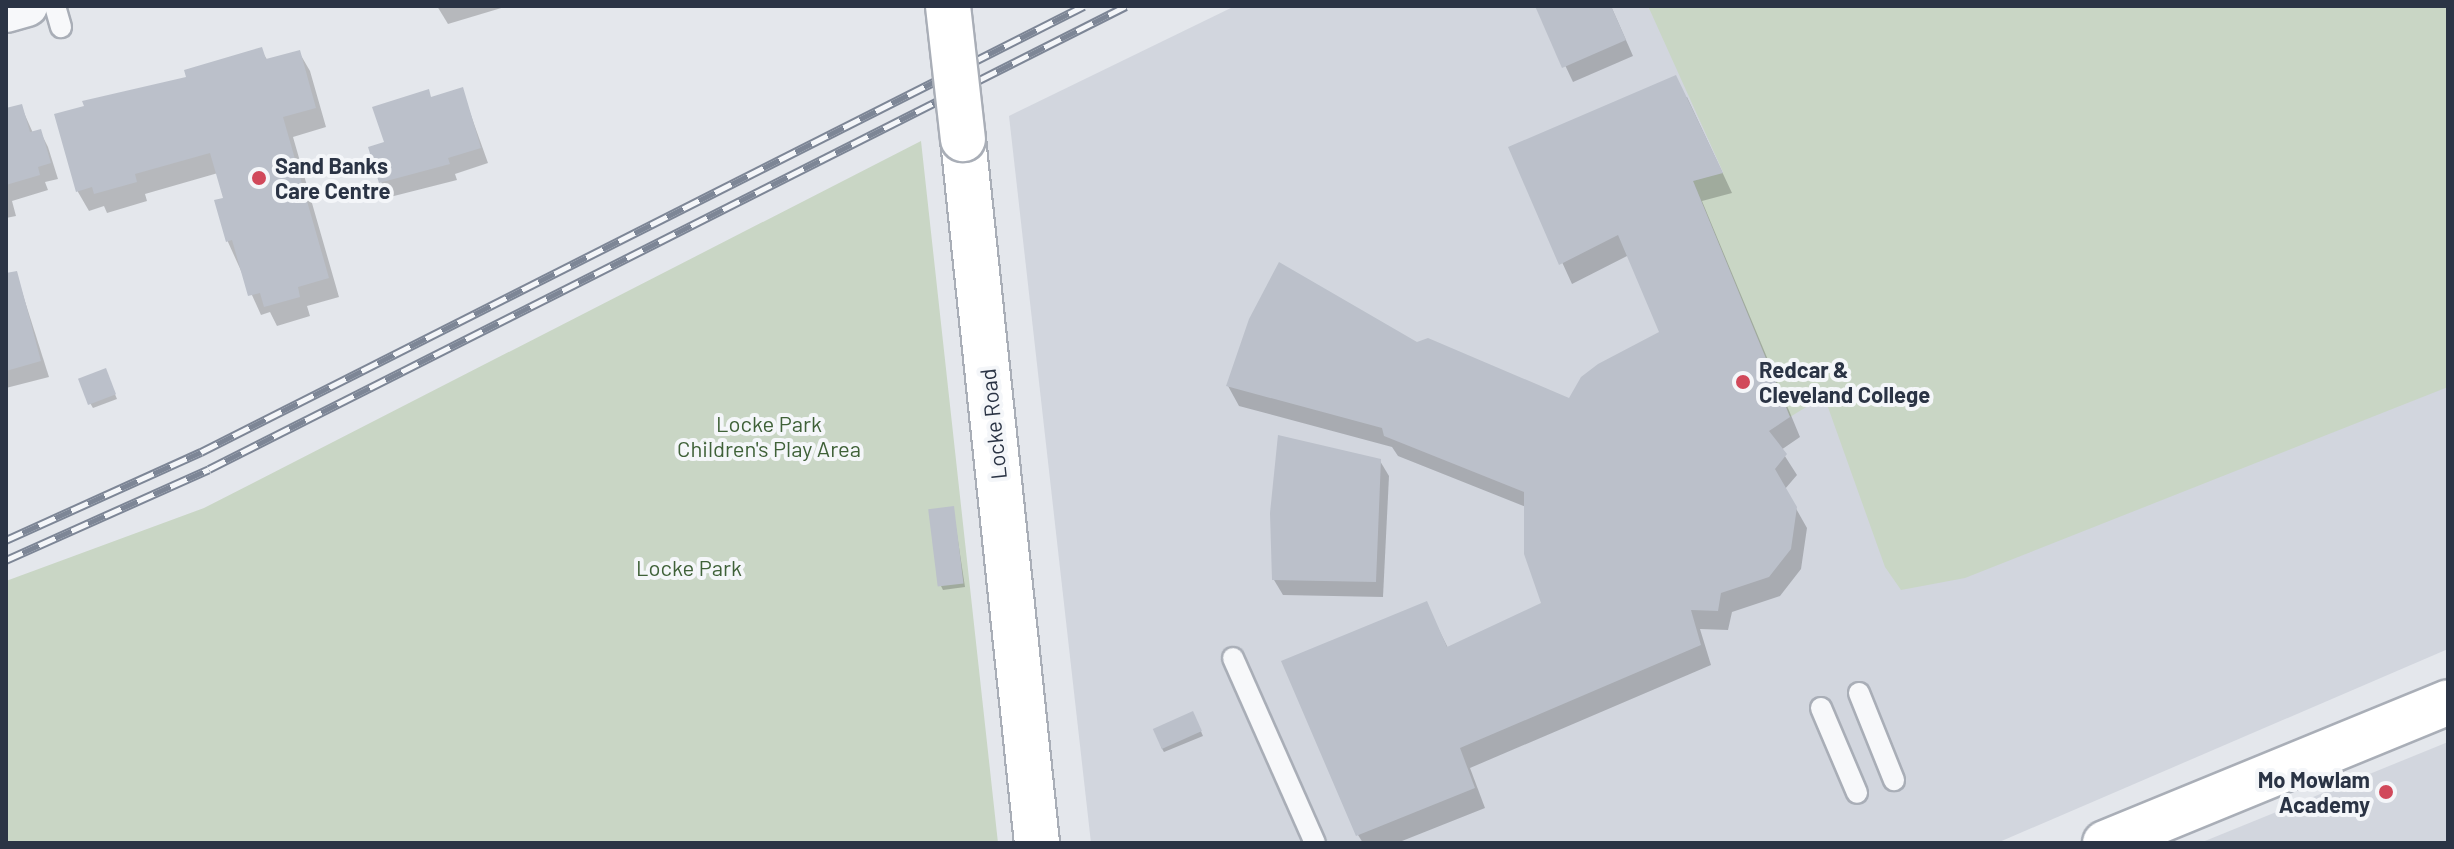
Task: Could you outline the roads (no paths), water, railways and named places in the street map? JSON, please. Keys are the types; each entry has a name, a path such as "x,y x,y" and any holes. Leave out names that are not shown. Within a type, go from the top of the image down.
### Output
{"street":[{"path":"6,12 27,6"},
{"name":"Locke Road","path":"948,6 1037,843"},
{"path":"2124,839 2448,702"}],"lane":[{"path":"55,6 61,27"},
{"path":"1233,658 1315,843"},
{"path":"1859,693 1894,780"},
{"path":"1821,708 1857,793"}],"railway":[{"path":"6,540 201,452 1084,6"},
{"path":"6,560 209,469 1126,6"}],"place":[{"name":"Sand Banks Care Centre","path":"259,178"},
{"name":"Redcar & Cleveland College","path":"1743,382"},
{"name":"Mo Mowlam Academy","path":"2386,792"}],"park label":[{"name":"Locke Park Children's Play Area","path":"769,436"},
{"name":"Locke Park","path":"689,568"}]}
